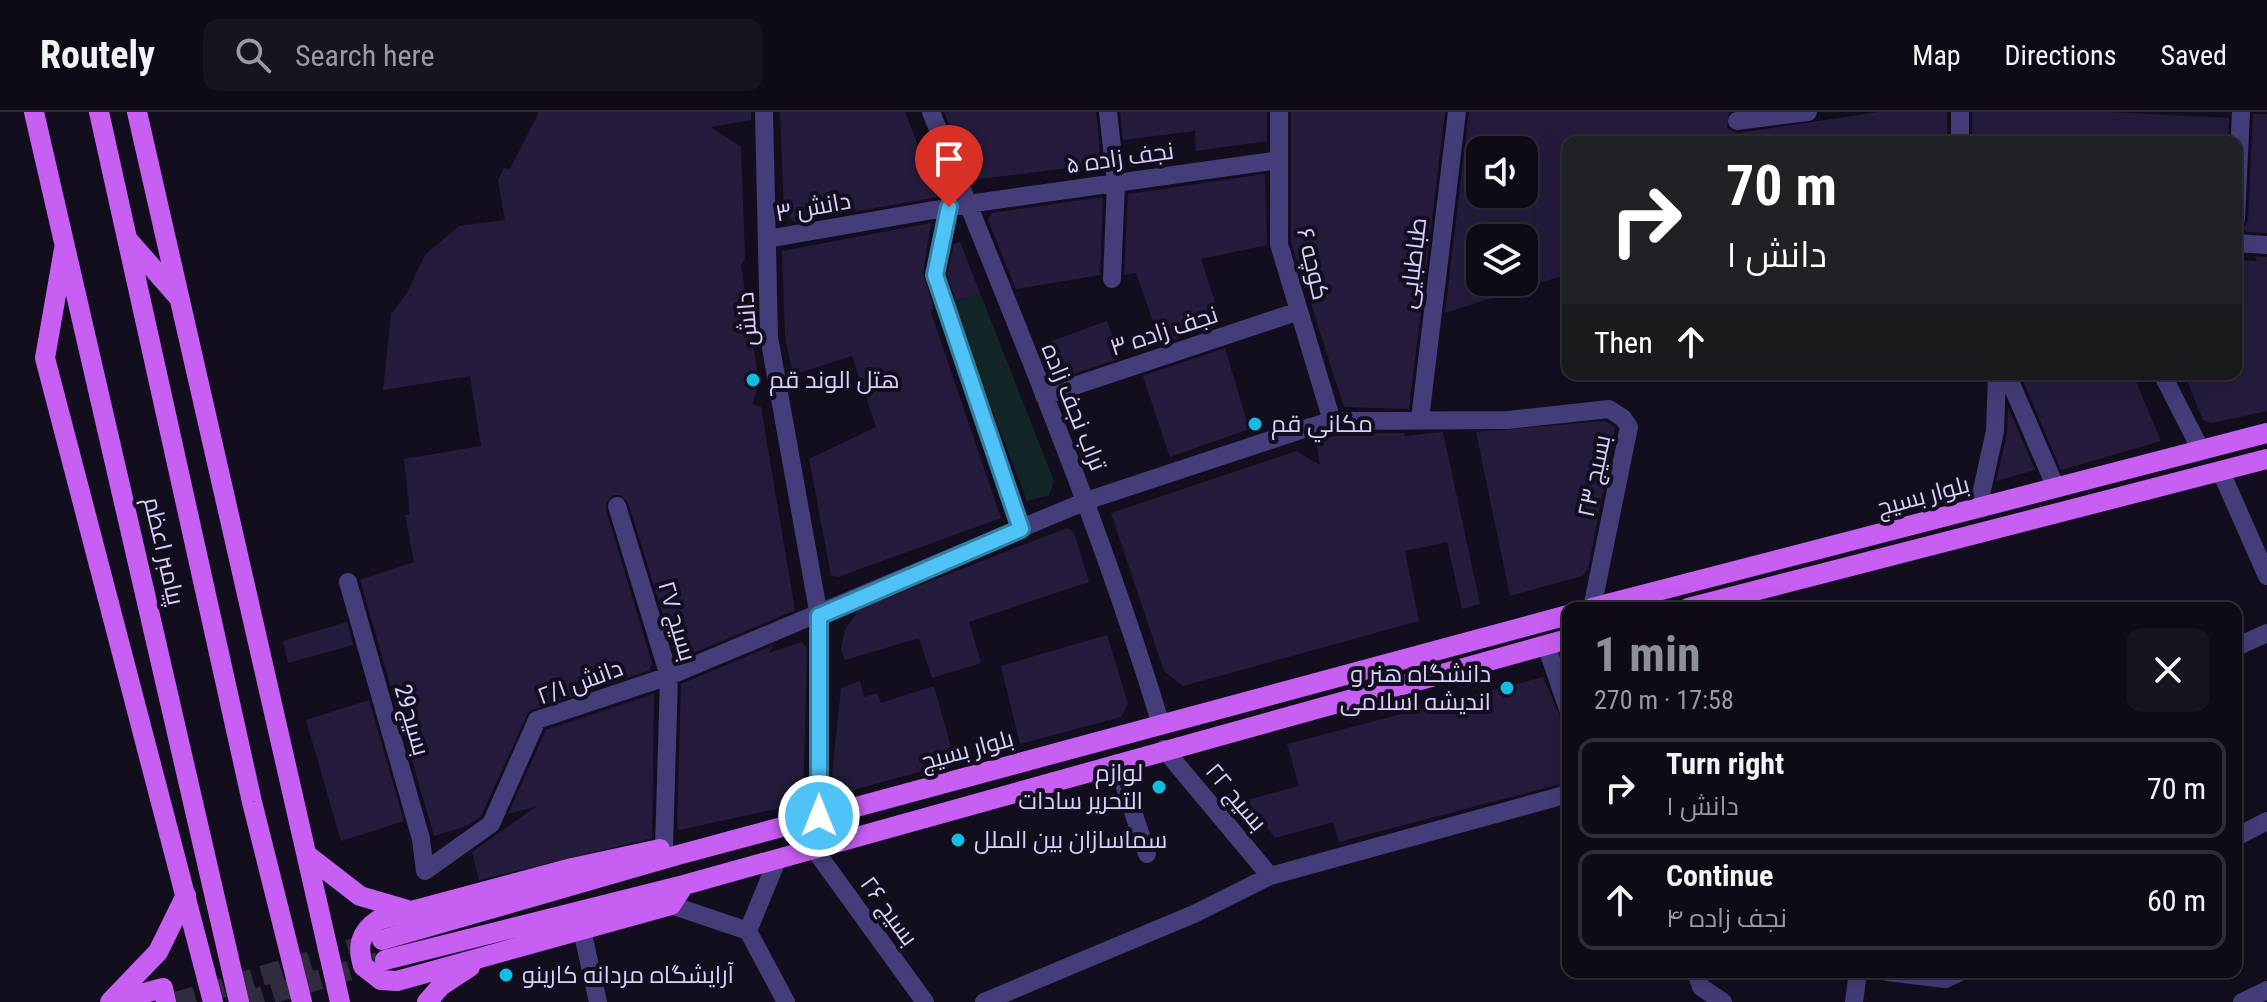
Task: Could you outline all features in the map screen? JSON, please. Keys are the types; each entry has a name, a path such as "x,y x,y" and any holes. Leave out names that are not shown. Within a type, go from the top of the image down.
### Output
{"main road":[{"name":"پیامبر اعظم","path":"34,112 239,1002"},
{"name":"پیامبر اعظم","path":"99,112 252,802 302,1002"},
{"path":"137,112 340,1002"},
{"path":"125,237 181,301"},
{"path":"65,241 45,358 213,1002"},
{"name":"بلوار بسیج","path":"1615,602 2267,433"},
{"name":"بلوار بسیج","path":"1721,602 2267,459"},
{"path":"1924,522 1922,535 1929,546"},
{"path":"1888,532 1894,542 1895,555"},
{"name":"بلوار بسیج","path":"1562,617 819,816 671,852 383,950 684,885 1562,641"},
{"path":"671,852 572,868 378,920 363,934 360,955 371,975 381,980 397,981 671,905 684,885"},
{"path":"307,855 360,896 412,911"},
{"path":"110,1002 158,952 186,895"},
{"path":"427,1002 441,986 486,956"},
{"path":"206,975 232,968"},
{"path":"110,1002 163,988 166,1002"}],"street":[{"name":"دانش","path":"764,112 769,337 819,616 819,816"},
{"name":"تراب نجف زاده","path":"931,112 958,206 1044,396 1086,501 1130,622 1161,725"},
{"path":"1108,112 1116,183 1112,279"},
{"name":"کوچه ۶","path":"1279,112 1279,244 1332,421"},
{"name":"طباطبایی","path":"1420,419 1457,112"},
{"path":"1737,121 1808,112"},
{"path":"1960,112 1960,136"},
{"path":"2240,136 2241,112"},
{"name":"نجف زاده ۵","path":"866,222 1279,160"},
{"path":"958,206 935,275 1021,529"},
{"name":"دانش ۳","path":"767,239 866,222"},
{"path":"2242,243 2267,245"},
{"name":"نجف زاده ۳","path":"1044,396 1299,311"},
{"path":"1978,508 1995,431 1997,380"},
{"path":"2009,380 2056,488"},
{"path":"2165,380 2201,450"},
{"name":"بسیج ۲۳","path":"1420,419 1508,420 1609,409 1628,423 1593,602"},
{"name":"دانش ۲/۱","path":"425,871 491,824 537,720 669,676 819,616 963,551 1086,501 1332,421 1420,419"},
{"path":"2221,472 2267,576"},
{"name":"بسیج ۲۷","path":"617,506 669,676 671,852"},
{"name":"بسیج29","path":"348,582 421,839 425,871"},
{"path":"2242,644 2267,633"},
{"path":"1546,645 1562,692"},
{"name":"بسیج ۲۲","path":"1164,749 1270,876"},
{"path":"1117,763 1147,854"},
{"path":"984,1002 1194,914 1270,876 1562,796"},
{"path":"2242,834 2267,821"},
{"name":"بسیج ۲۶","path":"814,849 925,1002"},
{"path":"748,931 778,858"},
{"path":"671,905 748,931 786,1002"},
{"path":"582,930 598,1002"},
{"path":"1698,978 1701,987 1723,1002"},
{"path":"1854,1002 1857,978"},
{"path":"767,1002 775,981"},
{"path":"2242,1002 2267,990"}],"green space":[{"path":"980,293 1054,481 1049,495 1027,501 951,303"}],"building":[{"path":"539,112 751,112 751,120 711,127 741,147 745,258 741,265 759,383 752,404 761,407 795,610 677,660 628,502 620,495 613,495 606,503 606,510 652,663 650,670 529,711 481,816 467,826 434,836 360,580 414,562 405,515 410,515 404,459 481,446 470,376 383,390 391,314 407,293 425,255 459,226 505,220 498,180 504,168 510,169"},
{"path":"780,112 905,112 938,197 794,222 784,212"},
{"path":"944,112 1096,112 1101,164 971,180"},
{"path":"1120,112 1267,112 1267,141 1196,151 1195,131 1123,140"},
{"path":"1291,112 1445,112 1409,409 1344,407 1291,242"},
{"path":"1469,112 1729,112 1727,128 1738,133 1879,112 1947,112 1948,136 1562,136 1562,276 1538,284 1538,224 1466,224 1466,296 1499,296 1445,313 1466,137 1466,208 1538,208 1538,136 1466,136"},
{"path":"1972,112 2107,112 2229,118 2228,136 1972,136"},
{"path":"2253,114 2267,114 2267,233 2246,232 2244,228 2248,220"},
{"path":"1265,174 1267,245 1201,259 1222,324 1161,344 1136,273 1124,275 1128,194"},
{"path":"1103,197 1100,275 1016,289 988,220 992,213"},
{"path":"931,223 923,273 934,309 930,310 1001,518 838,577 831,575 809,459 876,427 852,356 793,375 785,336 782,251"},
{"path":"960,242 980,293 956,301 947,274 954,244"},
{"path":"2255,256 2267,257 2267,411 2212,423 2203,420 2186,380 2242,380 2242,260 2257,261"},
{"path":"1107,321 1121,358 1052,381 1038,346"},
{"path":"1225,348 1249,429 1170,457 1143,376"},
{"path":"2023,380 2136,380 2161,441 2061,470"},
{"path":"2008,407 2035,470 1996,481 2007,434"},
{"path":"1606,421 1615,428 1588,569 1582,576 1510,596 1476,432"},
{"path":"1443,432 1480,604 1462,609 1447,542 1405,551 1419,621 1183,686 1164,671 1111,513 1296,451 1320,465 1316,440 1351,433 1405,433 1404,436"},
{"path":"1067,528 1074,532 1089,582 969,622 981,663 932,678 919,638 845,660 841,649 845,630 859,609"},
{"path":"347,622 353,645 288,663 283,641"},
{"path":"1107,635 1128,704 1121,717 1020,744 1001,666"},
{"path":"802,642 807,648 803,803 680,830 677,827 681,684 774,645 769,653"},
{"path":"1543,677 1562,722 1562,784 1339,842 1333,822 1275,838 1247,800 1299,786 1287,744"},
{"path":"860,681 864,697 877,693 881,703 934,686 955,762 839,794 832,774 841,688"},
{"path":"654,694 652,838 479,880 472,852 537,806 508,814 546,730"},
{"path":"369,700 404,821 341,841 306,720"}],"tunnel":[{"path":"176,1002 374,942"},
{"path":"244,1002 378,962"}],"place":[{"name":"هتل الوند قم","path":"753,380"},
{"name":"مكاني قم","path":"1255,424"},
{"name":"دانشگاه هنر و اندیشه اسلامی","path":"1507,688"},
{"name":"لوازم التحریر سادات","path":"1159,787"},
{"name":"سماسازان بین الملل","path":"958,840"},
{"name":"آرایشگاه مردانه کارینو","path":"506,975"}],"route":[{"path":"819,816 819,616 963,551 1021,529 935,275 949,207"}]}
